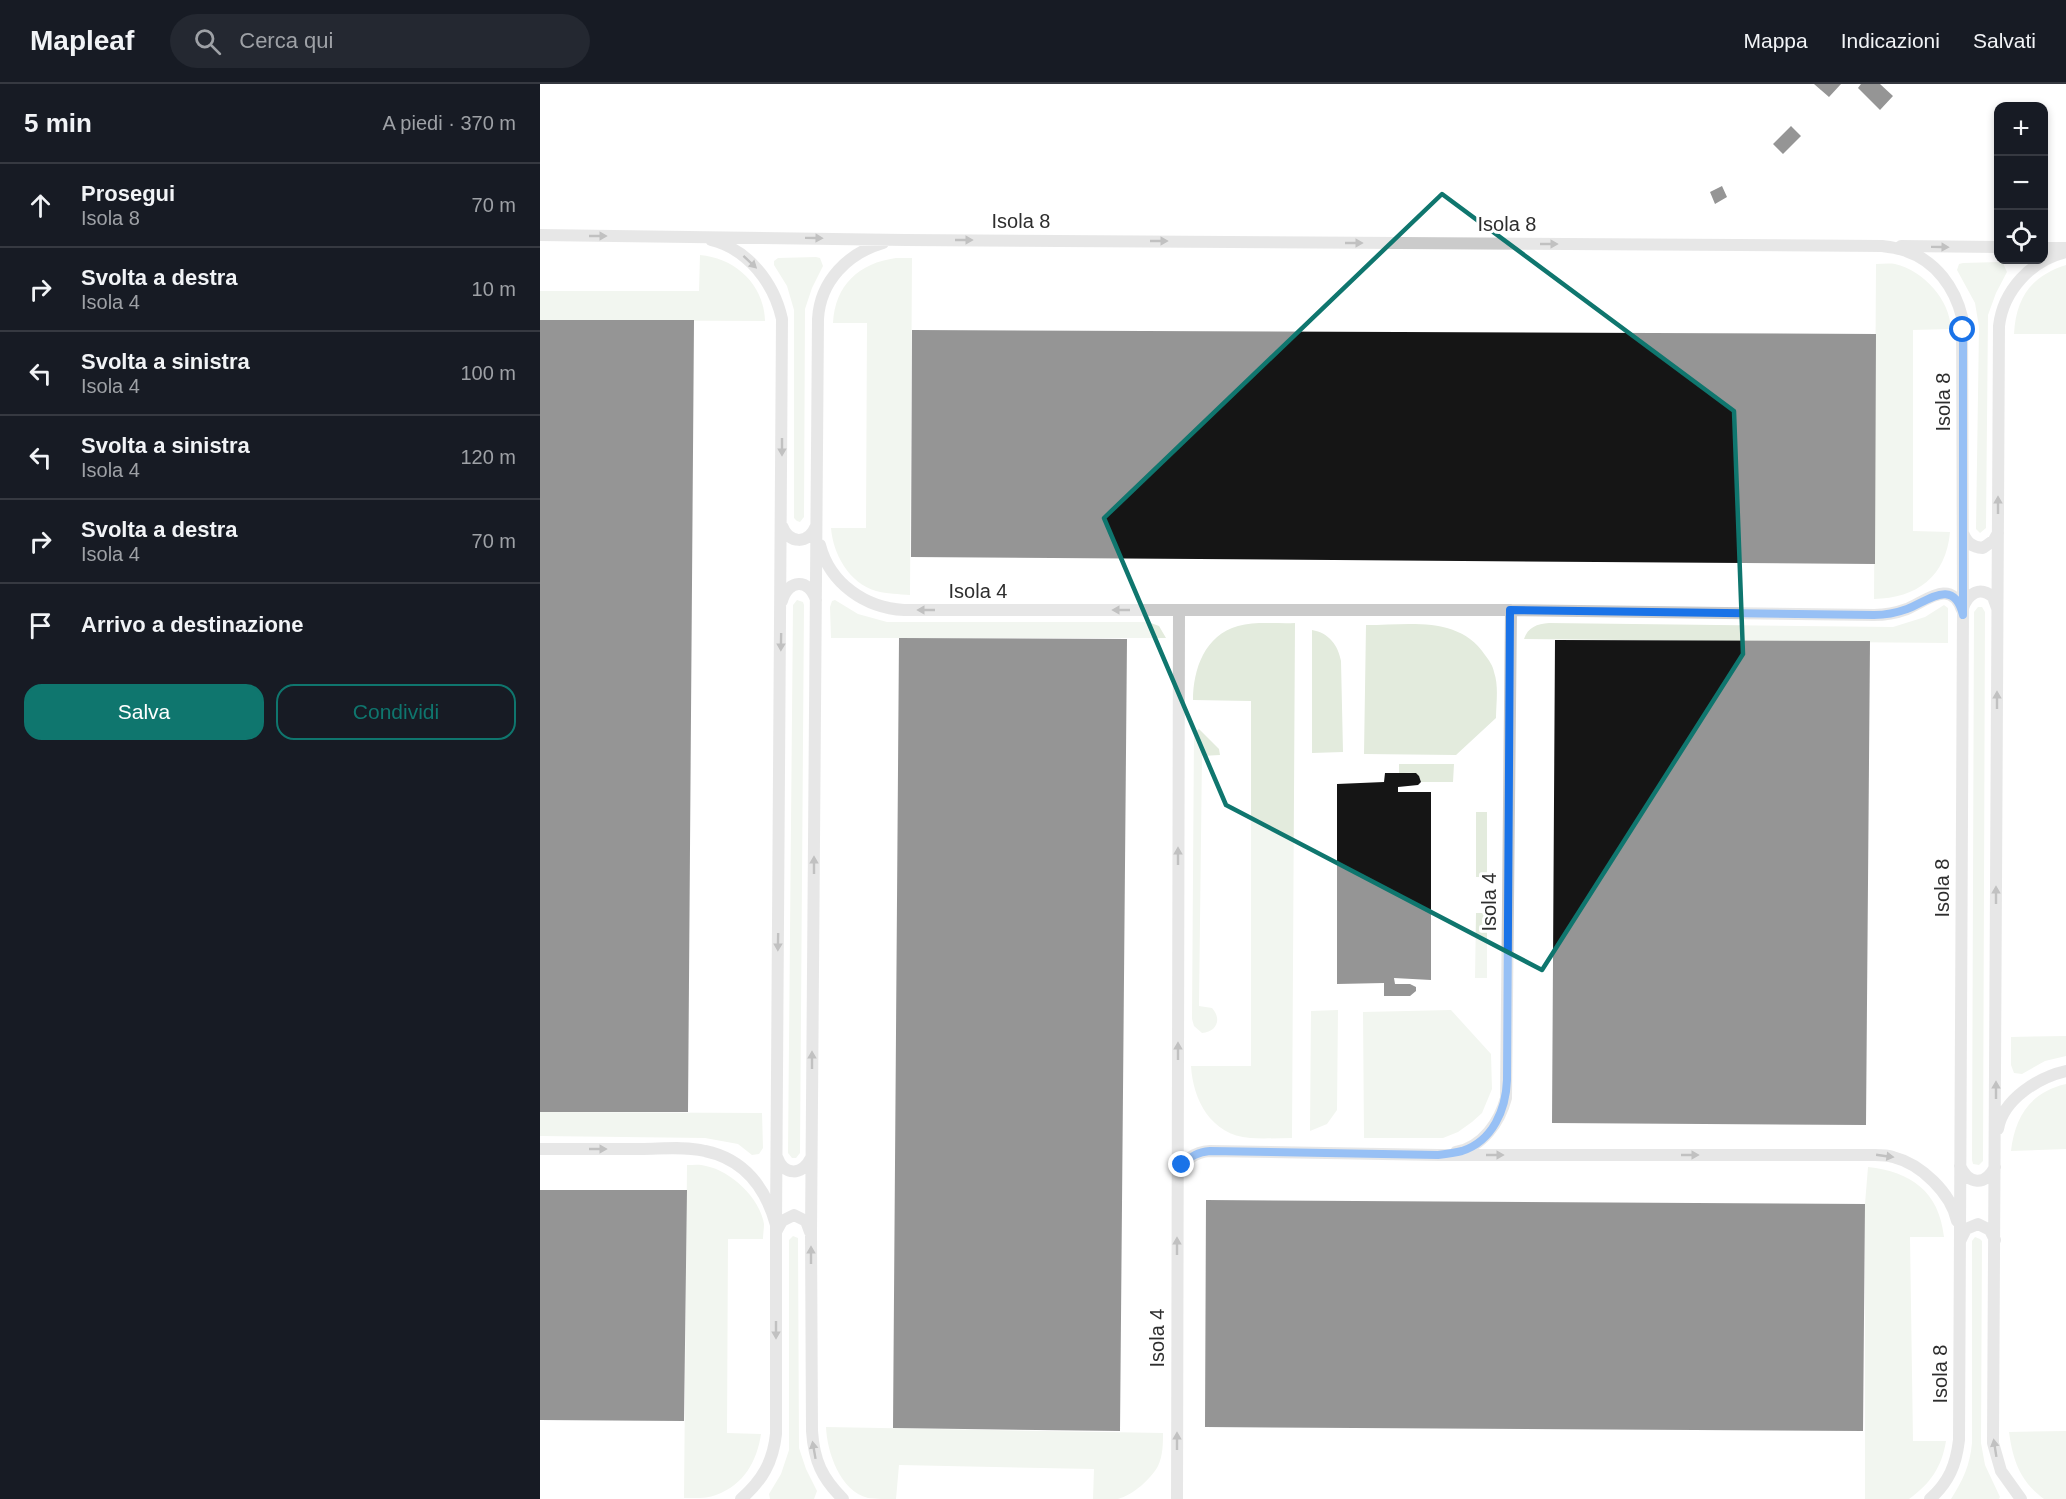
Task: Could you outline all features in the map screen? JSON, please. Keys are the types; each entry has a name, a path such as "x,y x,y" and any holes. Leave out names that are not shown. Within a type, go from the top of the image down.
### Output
{"lane":[{"path":"540,235 905,240"},
{"path":"698,236 717,241 745,257 765,277 773,289 782,319 774,1448 765,1474 741,1499"},
{"path":"843,1499 822,1473 813,1444 811,1158 819,306 825,289 834,276 856,254 883,243 905,240"},
{"name":"Isola 8","path":"905,240 1882,246 1906,251 1933,266 1954,292 1959,305 1963,330 1963,611 1959,1440 1956,1460 1949,1478 1930,1499"},
{"path":"1882,246 1994,247"},
{"path":"2048,248 2066,250"},
{"path":"2021,1499 2001,1471 1993,1443 1999,326 2004,301 2023,276 2047,258 2066,250"},
{"path":"782,525 789,537 794,540 802,541 817,530"},
{"name":"Isola 4","path":"817,530 823,557 832,573 859,597 888,609 1510,610 1874,615 1904,610 1939,593 1952,596 1963,611"},
{"path":"1963,532 1970,544 1983,549 1994,540 1998,533"},
{"path":"781,602 784,593 799,584 807,586 816,601"},
{"path":"1963,611 1969,596 1981,591 1993,597 1998,609"},
{"name":"Isola 4","path":"1177,1499 1179,610"},
{"name":"Isola 4","path":"1438,1155 1461,1151 1473,1146 1497,1121 1506,1098 1510,610"},
{"path":"1995,1148 1999,1124 2012,1103 2035,1083 2066,1071"},
{"path":"540,1149 686,1149 718,1154 738,1165 756,1181 771,1205 776,1229"},
{"name":"Isola 4","path":"1177,1178 1182,1165 1201,1152 1438,1155 1875,1155 1893,1157 1923,1172 1949,1202 1956,1217 1960,1238"},
{"path":"776,1156 779,1165 789,1172 796,1173 808,1165 811,1158"},
{"path":"1960,1165 1967,1177 1980,1181 1992,1173 1995,1166"},
{"path":"776,1229 782,1221 794,1215 806,1221 811,1233"},
{"path":"1960,1238 1966,1229 1978,1224 1990,1230 1995,1242"}],"highlighted area":[{"path":"1442,194 1734,411 1743,654 1542,970 1226,805 1104,518"}],"shaded area":[{"path":"700,255 725,261 745,275 759,296 765,321 540,320 540,291 699,291"},
{"path":"778,258 820,258 823,266 805,309 804,517 800,522 794,518 794,310 787,286 774,265 774,261"},
{"path":"896,258 912,258 910,595 876,591 858,581 850,574 839,557 831,528 866,528 867,323 833,323 835,310 838,298 851,278 871,265"},
{"path":"1876,264 1895,264 1916,273 1934,288 1949,318 1951,329 1913,330 1913,531 1950,532 1942,561 1936,573 1927,582 1903,594 1874,599"},
{"path":"1959,264 2003,264 2007,272 1988,315 1986,528 1980,533 1976,529 1979,327 1975,303 1957,270"},
{"path":"2066,265 2066,334 2014,334 2018,310 2028,290 2043,275"},
{"path":"797,600 803,602 804,605 800,1153 796,1158 792,1158 788,1153 793,605"},
{"path":"835,600 858,614 887,622 1148,622 1159,626 1166,638 831,638 830,607 832,601"},
{"path":"1944,605 1948,608 1948,643 1524,639 1534,627 1549,623 1893,627 1925,617"},
{"path":"1978,607 1982,607 1985,612 1983,1161 1979,1165 1973,1164 1972,1160 1974,612"},
{"path":"1295,623 1292,1138 1250,1138 1225,1130 1207,1114 1196,1091 1191,1066 1251,1066 1251,701 1193,700 1194,688 1195,677 1203,655 1209,645 1227,630 1252,624"},
{"path":"1366,625 1431,625 1461,633 1474,642 1492,665 1496,677 1496,718 1456,755 1364,754"},
{"path":"1312,630 1328,637 1340,655 1343,752 1312,753"},
{"path":"1199,729 1219,749 1220,755 1202,756 1199,1006 1212,1008 1217,1020 1214,1028 1202,1033 1194,1026 1192,1019 1194,733"},
{"path":"1399,764 1454,764 1453,782 1421,782 1416,774 1399,773"},
{"path":"1476,812 1487,812 1487,877 1476,877"},
{"path":"1476,913 1487,913 1487,978 1475,978"},
{"path":"1338,1010 1337,1110 1327,1124 1310,1131 1311,1011"},
{"path":"1451,1010 1491,1054 1492,1089 1482,1113 1458,1132 1443,1138 1364,1138 1363,1012"},
{"path":"2066,1036 2066,1056 2045,1061 2022,1074 2014,1073 2011,1065 2011,1037"},
{"path":"2066,1084 2066,1149 2011,1151 2016,1127 2027,1107 2043,1093"},
{"path":"540,1112 762,1113 763,1148 759,1154 752,1155 738,1144 705,1138 540,1136"},
{"path":"687,1165 701,1165 716,1169 734,1180 743,1187 757,1205 764,1224 763,1239 728,1239 727,1433 761,1434 759,1444 748,1471 734,1485 726,1491 700,1498 684,1498"},
{"path":"1868,1167 1910,1179 1920,1187 1936,1207 1944,1237 1910,1237 1913,1441 1946,1441 1934,1474 1909,1499 1865,1499 1865,1204"},
{"path":"793,1236 798,1238 799,1448 817,1491 814,1499 770,1499 769,1494 781,1474 789,1450 789,1240"},
{"path":"1975,1237 1982,1241 1981,1443 1985,1465 2000,1497 1999,1499 1951,1499 1965,1472 1972,1443 1972,1241"},
{"path":"826,1427 1163,1433 1163,1445 1160,1462 1151,1476 1141,1486 1118,1499 1093,1499 1094,1469 899,1465 896,1499 874,1499 858,1494 843,1479 832,1459"},
{"path":"2066,1431 2066,1499 2044,1499 2023,1478 2013,1452 2009,1432"}],"building":[{"path":"1814,84 1841,84 1829,97"},
{"path":"1861,84 1880,84 1893,96 1880,110 1858,88"},
{"path":"1791,126 1801,136 1783,154 1773,144"},
{"path":"1722,186 1727,197 1715,204 1710,192"},
{"path":"540,320 694,320 688,1112 540,1112"},
{"path":"912,330 1876,334 1875,564 911,557"},
{"path":"899,638 1127,639 1120,1431 893,1428"},
{"path":"1555,640 1870,641 1866,1125 1552,1123"},
{"path":"1385,773 1416,773 1419,776 1421,782 1418,785 1398,787 1398,792 1431,792 1431,980 1394,978 1395,984 1410,984 1416,987 1416,991 1410,996 1384,996 1384,983 1337,984 1337,784 1384,782"},
{"path":"540,1190 687,1190 684,1421 540,1420"},
{"path":"1206,1200 1865,1204 1863,1431 1205,1427"}],"route":[{"path":"1182,1165 1201,1152 1210,1151 1438,1155 1461,1151 1473,1146 1490,1130 1503,1111 1507,1080 1510,610 1874,615 1904,610 1939,593 1952,596 1958,602 1963,615 1963,330"}]}
